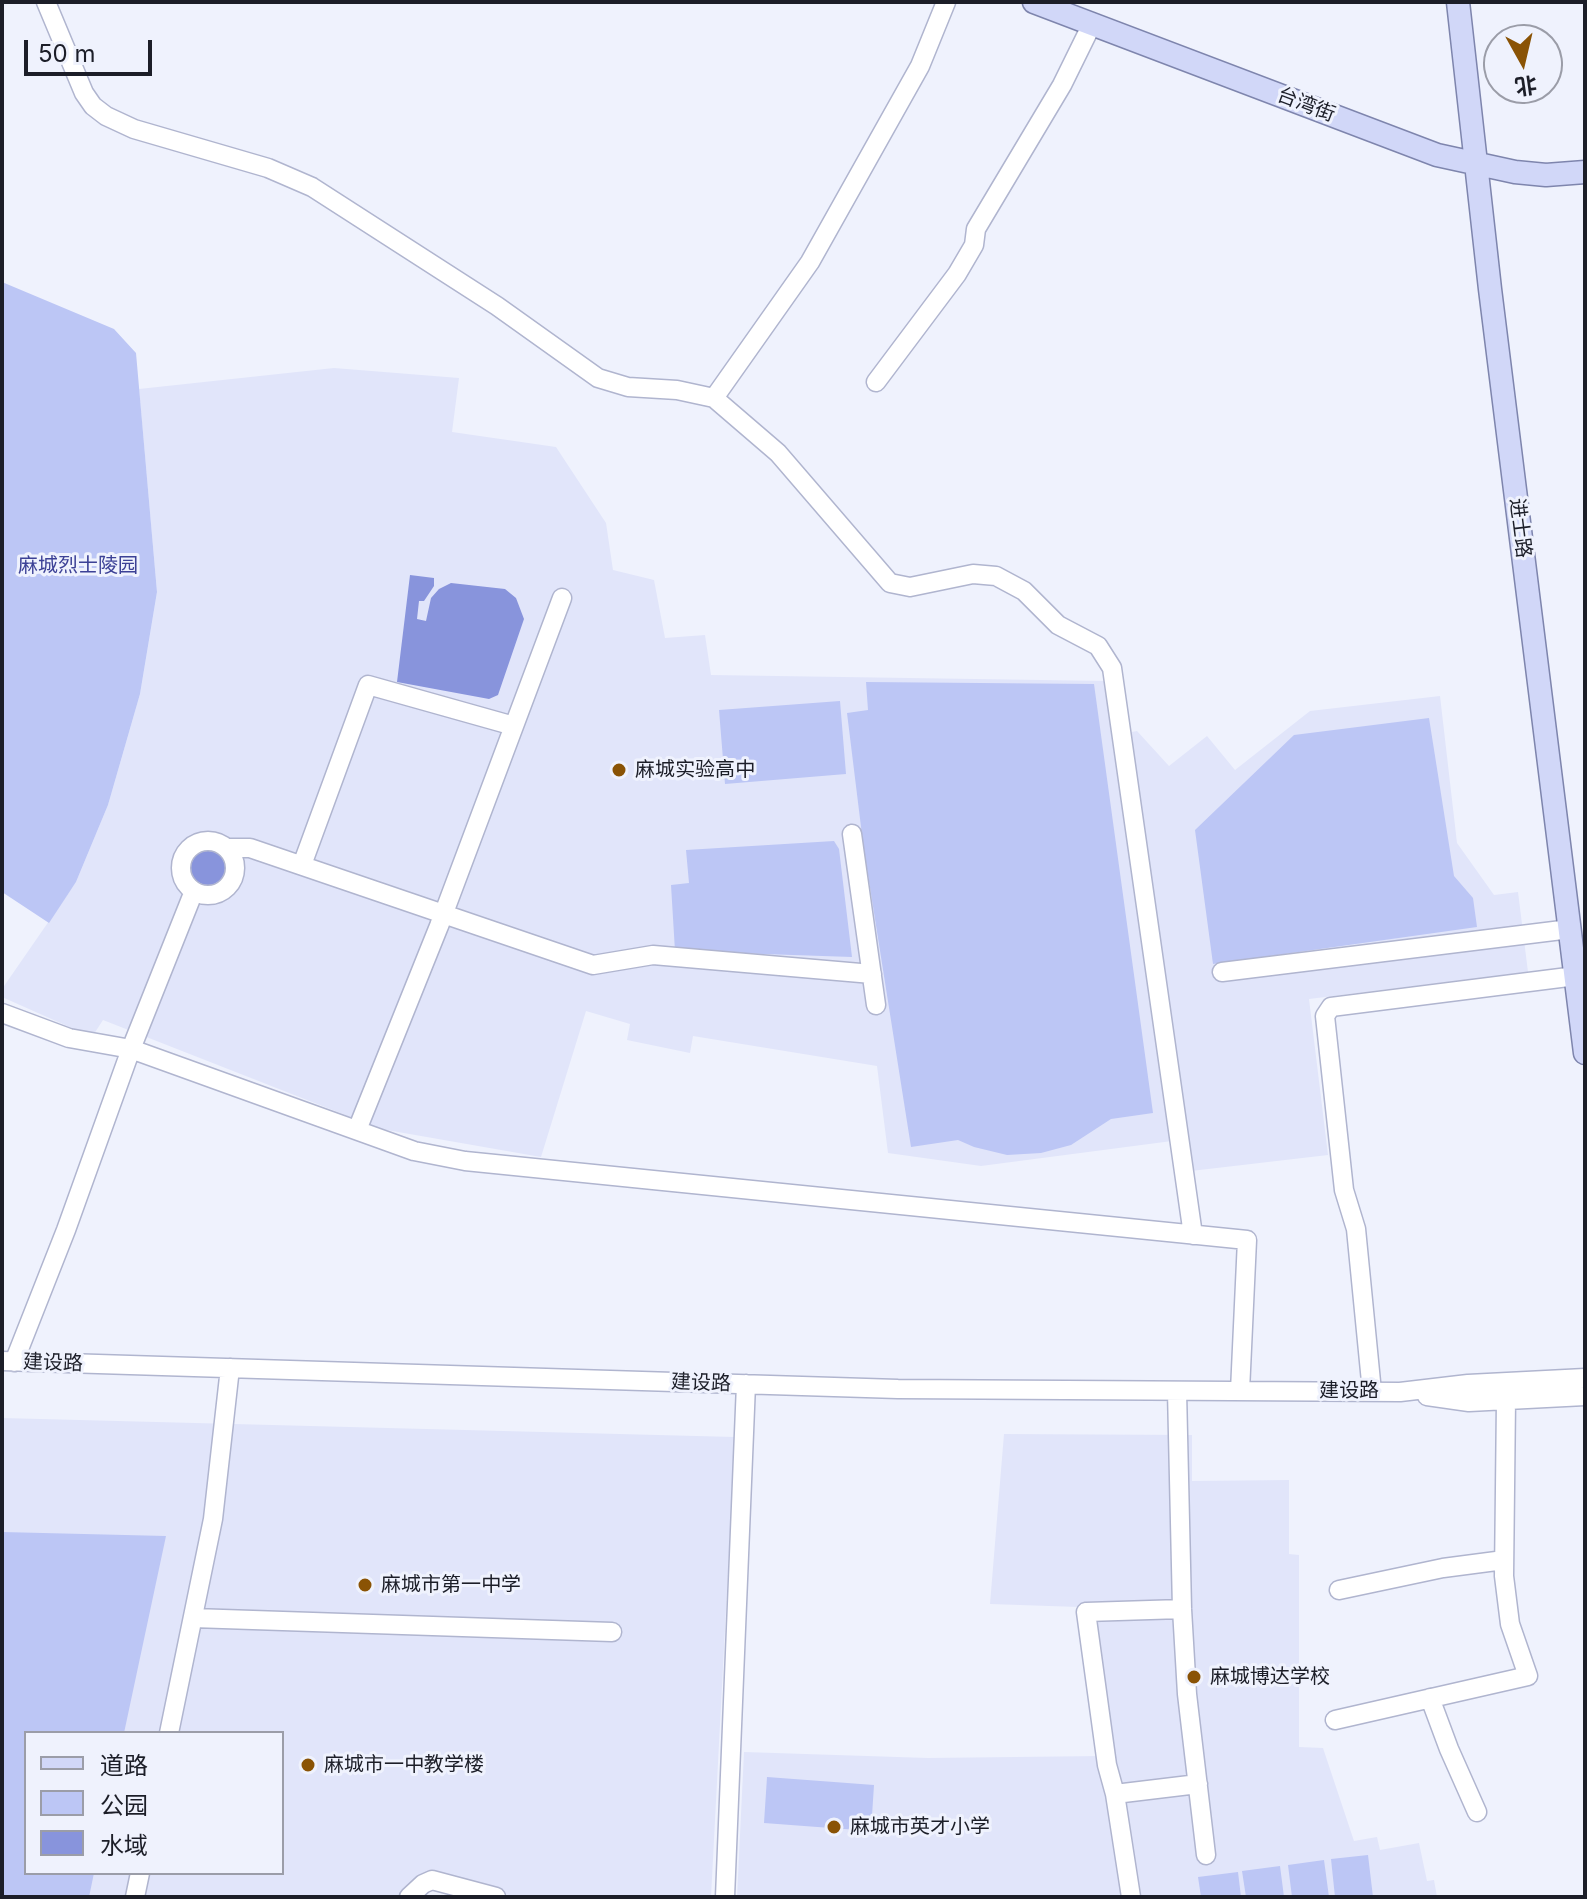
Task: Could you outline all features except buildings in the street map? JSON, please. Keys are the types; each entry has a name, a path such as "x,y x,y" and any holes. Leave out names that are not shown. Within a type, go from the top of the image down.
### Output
{"main road":[{"name":"台湾街","path":"1034,2 1415,147 1484,167 1546,175 1585,172"},
{"name":"进士路","path":"1458,2 1484,167 1578,927 1576,976 1585,1053"},
{"name":"进士路","path":"1473,2 1484,167"}],"street":[{"path":"46,2 84,93 93,106 106,116 134,129 268,168 312,187 497,306 598,378 628,387 677,390 714,398 788,462 890,583 910,587 973,574 996,576 1024,591 1058,625 1093,641 1112,668 1193,1235"},
{"path":"714,398 810,262 920,66 946,2"},
{"path":"876,382 963,264 974,245 976,229 1062,85 1092,24"},
{"path":"357,1130 443,914 562,598"},
{"path":"302,865 368,685 514,726"},
{"path":"852,834 876,1005"},
{"path":"207,840 218,842 233,857 233,878 228,887 219,893 208,895 194,891 182,879 180,868 188,849 207,840"},
{"path":"227,848 250,848 593,965 653,955 872,974"},
{"path":"8,1361 66,1230 131,1049 194,891"},
{"path":"1222,972 1578,927"},
{"path":"1372,1392 1356,1229 1344,1190 1325,1016 1331,1007 1576,976"},
{"path":"2,1013 69,1038 131,1049 414,1151 465,1161 1247,1240 1240,1391"},
{"name":"建设路","path":"8,1361 898,1389 1400,1392 1468,1384 1585,1378"},
{"path":"169,1731 213,1519 230,1368"},
{"path":"725,1897 746,1384"},
{"path":"1177,1391 1187,1694 1206,1855"},
{"name":"建设路","path":"1400,1392 1469,1402 1585,1396"},
{"path":"1335,1720 1528,1676 1510,1624 1504,1560 1506,1400"},
{"path":"1339,1590 1443,1568 1504,1560"},
{"path":"1131,1897 1115,1794 1107,1765 1086,1612 1182,1609"},
{"path":"193,1618 612,1632"},
{"path":"1430,1698 1477,1812"},
{"path":"1115,1794 1198,1784"},
{"path":"135,1897 140,1875"},
{"path":"409,1897 432,1880 496,1897"}],"shaded area":[{"name":"麻城实验高中","path":"334,368 459,378 452,432 556,447 606,523 613,570 654,580 665,638 705,635 711,675 1107,681 1172,1141 981,1166 888,1153 877,1066 693,1036 690,1053 627,1040 630,1024 586,1011 541,1157 381,1129 103,1020 92,1037 2,997 2,989 76,882 108,805 140,694 157,592 139,389"},
{"path":"1440,696 1457,843 1494,895 1518,892 1528,972 1309,999 1328,1155 1191,1171 1126,733 1137,731 1169,766 1207,736 1235,770 1310,711"},
{"name":"麻城市第一中学","path":"2,1418 735,1437 711,1897 517,1897 431,1876 398,1897 2,1897"},
{"name":"麻城博达学校","path":"1004,1434 1192,1435 1192,1481 1289,1480 1289,1554 1299,1555 1299,1747 1323,1748 1354,1841 1377,1837 1380,1850 1419,1843 1427,1881 1434,1880 1437,1897 737,1897 744,1752 928,1758 1102,1756 1079,1607 990,1604"}],"green space":[{"name":"麻城烈士陵园","path":"2,282 114,329 136,353 157,592 140,694 108,805 76,882 49,923 2,892"},
{"path":"866,682 1094,684 1153,1113 1111,1119 1071,1145 1041,1153 1007,1155 958,1140 911,1147 863,843 847,713 868,710"},
{"path":"840,701 846,774 725,784 719,710"},
{"path":"1429,718 1454,876 1473,898 1477,927 1213,964 1195,830 1294,735"},
{"path":"834,841 839,849 852,957 675,951 671,885 689,883 686,850"},
{"path":"2,1532 166,1536 124,1731 24,1731 24,1875 94,1875 89,1897 2,1897"},
{"path":"767,1777 874,1785 871,1831 764,1823"},
{"path":"1368,1855 1373,1897 1335,1897 1331,1859"},
{"path":"1324,1860 1329,1897 1292,1897 1288,1865"},
{"path":"1280,1866 1284,1897 1246,1897 1242,1871"},
{"path":"1238,1872 1241,1897 1201,1897 1198,1877"}],"water":[{"path":"410,575 434,578 434,586 424,601 419,601 417,619 426,621 431,598 451,583 505,589 516,598 524,619 498,695 489,699 397,682"},
{"path":"208,851 220,856 225,868 220,880 208,885 196,880 191,868 196,856"}],"place":[{"name":"麻城实验高中","path":"619,770"},
{"name":"麻城市第一中学","path":"365,1585"},
{"name":"麻城博达学校","path":"1194,1677"},
{"name":"麻城市一中教学楼","path":"308,1765"},
{"name":"麻城市英才小学","path":"834,1827"}]}
